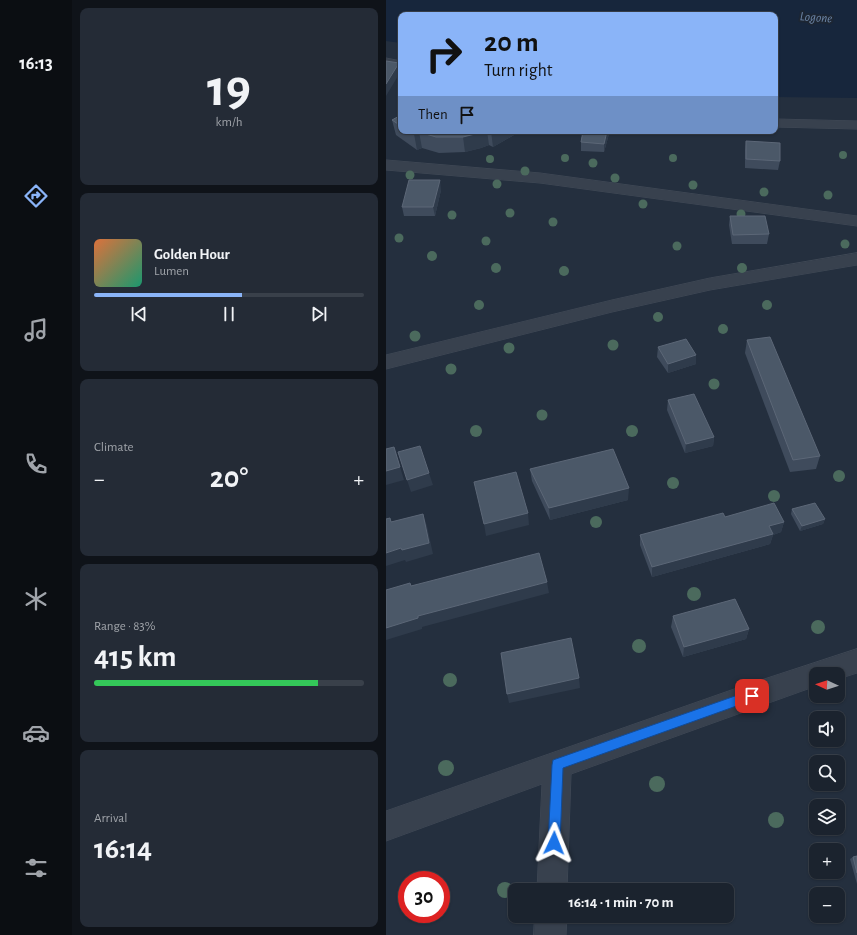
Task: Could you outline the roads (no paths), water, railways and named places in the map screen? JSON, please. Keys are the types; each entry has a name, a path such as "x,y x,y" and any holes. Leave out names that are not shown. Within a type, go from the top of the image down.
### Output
{"street":[{"path":"386,62 398,64"},
{"path":"778,124 857,125"},
{"path":"386,165 540,178 857,221"},
{"path":"386,362 605,308 710,284 857,259"},
{"path":"838,667 857,661"},
{"path":"386,826 809,676"},
{"path":"552,883 557,765"},
{"path":"550,935 551,923"}],"water":[{"name":"Logone","path":"386,0 857,0 857,98 778,97 778,12 398,12 398,43 386,41"}]}
